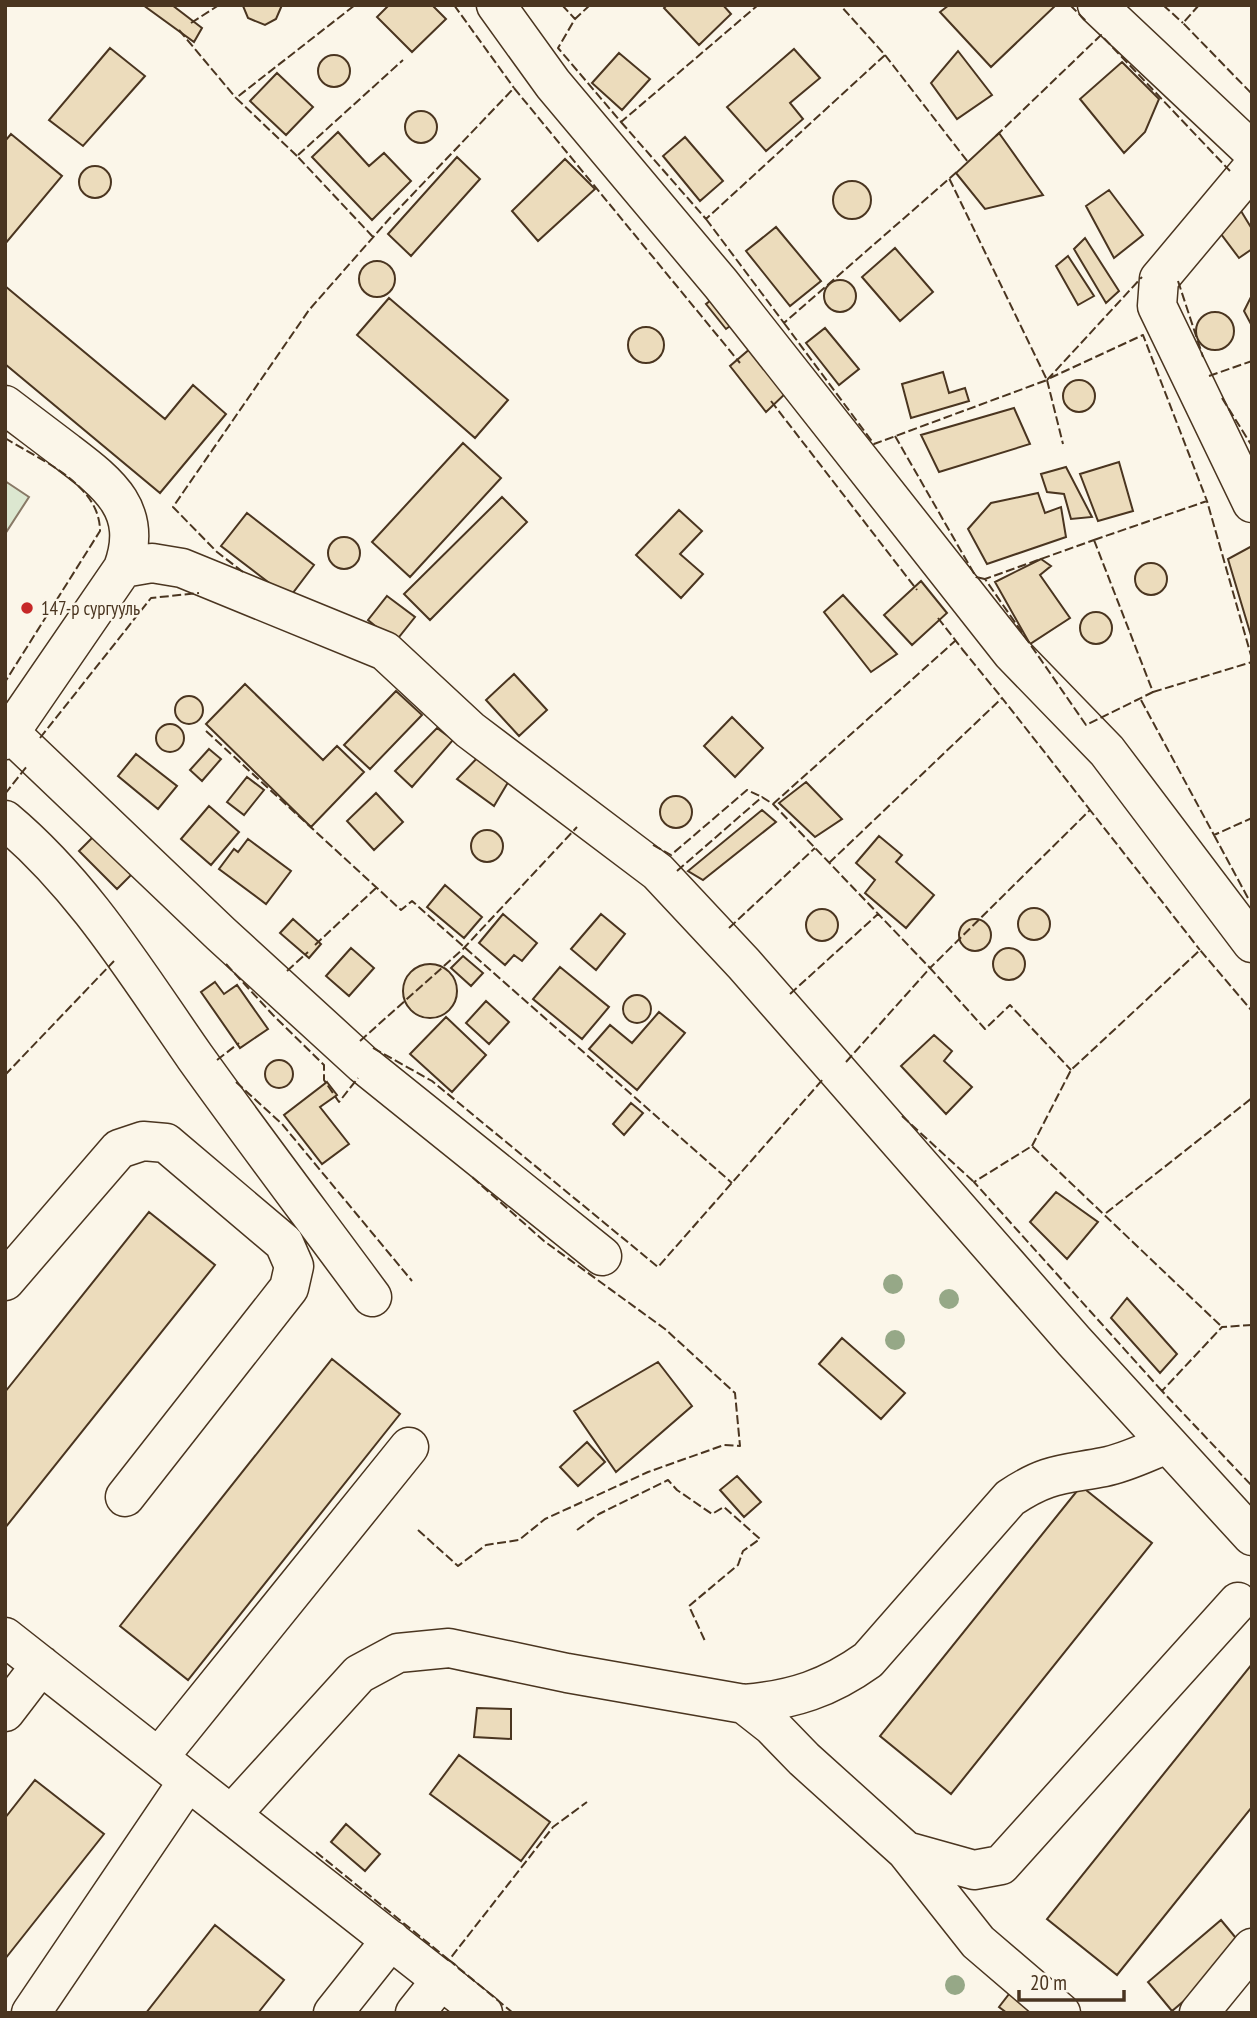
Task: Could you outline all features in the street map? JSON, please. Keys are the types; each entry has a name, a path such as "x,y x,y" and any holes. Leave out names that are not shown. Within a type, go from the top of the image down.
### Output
{"street":[{"path":"496,5 554,84 721,284 1012,653 1107,751 1252,943"},
{"path":"1097,5 1252,151"},
{"path":"1252,169 1159,279 1157,306 1252,503"},
{"path":"5,405 98,475 116,494 130,529 129,548 123,568 7,733 363,1063 602,1256"},
{"path":"123,568 152,563 182,568 385,651 470,730 658,872 744,964 1167,1444 1252,1536"},
{"path":"5,820 25,837 103,923 195,1057 372,1297"},
{"path":"5,1281 119,1149 143,1141 166,1143 284,1243 294,1266 289,1288 125,1497"},
{"path":"231,1815 359,1674 398,1653 449,1648 567,1674 744,1704 781,1701 812,1692 839,1680 868,1660 1010,1498 1037,1480 1063,1472 1107,1467 1167,1444"},
{"path":"159,1758 409,1447"},
{"path":"906,1851 974,1870 1001,1865 1238,1602"},
{"path":"5,1637 483,2013"},
{"path":"5,1712 41,1665"},
{"path":"744,1704 772,1726 804,1759 906,1851 978,1942 1061,2013"},
{"path":"31,2013 188,1781"},
{"path":"333,2013 391,1940"},
{"path":"1199,2013 1252,1948"},
{"path":"415,2013 442,1979"}],"green space":[{"path":"5,481 29,497 5,534"}],"building":[{"path":"143,5 172,5 202,28 194,42"},
{"path":"282,5 276,19 265,25 248,18 243,6"},
{"path":"389,5 432,5 446,19 412,52 377,17"},
{"path":"667,5 723,5 731,14 699,45 664,8"},
{"path":"949,5 1056,5 991,67 940,12"},
{"path":"110,48 145,76 83,146 49,120"},
{"path":"794,49 820,78 790,103 803,119 766,151 727,107"},
{"path":"958,51 992,95 957,119 931,83"},
{"path":"619,53 650,79 622,110 592,83"},
{"path":"334,55 345,60 350,71 345,82 334,87 323,82 318,71 323,60"},
{"path":"1122,62 1159,99 1145,132 1124,153 1080,99"},
{"path":"277,73 313,107 286,135 250,101"},
{"path":"421,111 432,116 437,127 432,138 421,143 410,138 405,127 410,116"},
{"path":"338,132 369,166 384,153 411,181 372,220 312,157"},
{"path":"999,133 1043,195 985,209 956,173"},
{"path":"11,134 62,176 5,244 5,141"},
{"path":"685,137 723,181 700,201 663,156"},
{"path":"457,157 480,179 411,256 388,234"},
{"path":"565,159 595,189 538,241 512,211"},
{"path":"95,166 106,171 111,182 106,193 95,198 84,193 79,182 84,171"},
{"path":"852,181 865,187 871,200 865,213 852,219 839,213 833,200 839,187"},
{"path":"1109,190 1143,235 1114,258 1086,206"},
{"path":"1241,211 1252,229 1252,249 1239,258 1215,226"},
{"path":"776,227 821,281 790,306 746,251"},
{"path":"1085,238 1119,291 1106,303 1074,249"},
{"path":"895,248 933,292 900,321 862,277"},
{"path":"1068,256 1094,296 1078,305 1056,266"},
{"path":"377,261 390,266 395,279 390,292 377,297 364,292 359,279 364,266"},
{"path":"840,280 851,285 856,296 851,307 840,312 829,307 824,296 829,285"},
{"path":"5,286 165,419 193,385 226,414 160,493 5,364"},
{"path":"718,295 737,321 726,329 706,304"},
{"path":"1252,295 1252,326 1244,311"},
{"path":"389,298 508,400 475,438 357,335"},
{"path":"1215,312 1229,317 1234,331 1229,345 1215,350 1201,345 1196,331 1201,317"},
{"path":"646,327 658,333 664,345 658,357 646,363 634,357 628,345 634,333"},
{"path":"825,328 859,369 839,385 806,343"},
{"path":"751,348 787,392 766,412 730,366"},
{"path":"943,372 949,393 965,388 969,401 911,418 902,384"},
{"path":"1079,380 1090,385 1095,396 1090,407 1079,412 1068,407 1063,396 1068,385"},
{"path":"1014,408 1030,444 939,472 921,435"},
{"path":"463,443 501,478 410,577 372,542"},
{"path":"1119,462 1133,511 1098,521 1080,474"},
{"path":"1066,467 1092,517 1071,519 1064,494 1047,492 1041,474"},
{"path":"1038,493 1045,513 1061,507 1066,537 987,564 968,529 991,503"},
{"path":"502,497 527,522 430,620 404,594"},
{"path":"679,510 702,531 680,554 703,574 681,598 636,555"},
{"path":"247,513 314,565 289,598 221,546"},
{"path":"344,537 355,542 360,553 355,564 344,569 333,564 328,553 333,542"},
{"path":"1252,546 1252,639 1228,559"},
{"path":"1041,559 1051,566 1040,575 1070,618 1030,644 995,582"},
{"path":"1151,563 1162,568 1167,579 1162,590 1151,595 1140,590 1135,579 1140,568"},
{"path":"921,581 947,613 912,645 884,615"},
{"path":"843,595 897,654 871,672 824,612"},
{"path":"387,596 415,617 395,642 368,620"},
{"path":"1096,612 1107,617 1112,628 1107,639 1096,644 1085,639 1080,628 1085,617"},
{"path":"514,674 547,710 519,736 486,700"},
{"path":"245,684 323,760 337,746 364,772 311,827 206,724"},
{"path":"396,691 422,715 370,769 344,745"},
{"path":"189,696 199,700 203,710 199,720 189,724 179,720 175,710 179,700"},
{"path":"732,717 763,748 735,777 704,746"},
{"path":"170,724 180,728 184,738 180,748 170,752 160,748 156,738 160,728"},
{"path":"437,728 453,740 412,787 395,771"},
{"path":"209,749 221,759 202,781 190,770"},
{"path":"482,753 510,779 494,806 457,779"},
{"path":"136,754 177,786 158,809 118,776"},
{"path":"247,777 264,790 244,815 227,802"},
{"path":"806,782 842,819 815,837 779,803"},
{"path":"376,793 403,822 374,850 347,821"},
{"path":"676,796 687,801 692,812 687,823 676,828 665,823 660,812 665,801"},
{"path":"209,806 239,832 211,865 181,839"},
{"path":"762,810 776,822 703,880 688,871"},
{"path":"487,830 498,835 503,846 498,857 487,862 476,857 471,846 476,835"},
{"path":"99,831 138,868 117,889 79,851"},
{"path":"879,836 902,855 896,862 934,895 906,928 865,893 875,880 856,863"},
{"path":"248,839 291,871 266,904 219,869 234,849 238,852"},
{"path":"445,885 482,917 464,938 427,907"},
{"path":"1034,908 1045,913 1050,924 1045,935 1034,940 1023,935 1018,924 1023,913"},
{"path":"822,909 833,914 838,925 833,936 822,941 811,936 806,925 811,914"},
{"path":"503,914 537,943 522,961 514,955 505,965 479,943"},
{"path":"601,914 625,934 596,970 571,949"},
{"path":"293,919 321,944 309,958 280,933"},
{"path":"975,919 986,924 991,935 986,946 975,951 964,946 959,935 964,924"},
{"path":"351,948 374,968 349,996 326,976"},
{"path":"1009,948 1020,953 1025,964 1020,975 1009,980 998,975 993,964 998,953"},
{"path":"463,956 483,973 471,986 451,968"},
{"path":"430,964 449,972 457,991 449,1010 430,1018 411,1010 403,991 411,972"},
{"path":"560,967 609,1007 582,1039 533,999"},
{"path":"215,982 224,994 237,985 268,1029 240,1048 201,992"},
{"path":"637,995 647,999 651,1009 647,1019 637,1023 627,1019 623,1009 627,999"},
{"path":"486,1001 509,1022 489,1044 466,1023"},
{"path":"659,1012 685,1033 637,1090 589,1049 610,1025 632,1043"},
{"path":"446,1017 486,1055 452,1092 410,1054"},
{"path":"934,1035 952,1051 944,1061 972,1087 946,1114 901,1066"},
{"path":"279,1060 289,1064 293,1074 289,1084 279,1088 269,1084 265,1074 269,1064"},
{"path":"327,1082 337,1095 320,1107 349,1144 322,1164 284,1115"},
{"path":"631,1103 643,1113 624,1135 613,1124"},
{"path":"1056,1192 1098,1222 1067,1259 1030,1222"},
{"path":"149,1212 215,1265 5,1528 5,1392"},
{"path":"1127,1298 1177,1354 1160,1373 1111,1318"},
{"path":"842,1338 905,1393 881,1419 819,1364"},
{"path":"332,1359 400,1414 188,1680 120,1626"},
{"path":"658,1362 692,1406 616,1472 574,1411"},
{"path":"587,1442 605,1462 578,1486 560,1467"},
{"path":"737,1476 761,1502 744,1517 720,1490"},
{"path":"1081,1486 1152,1543 951,1794 880,1736"},
{"path":"1252,1664 1252,1807 1117,1975 1047,1919"},
{"path":"477,1708 511,1709 511,1739 474,1737"},
{"path":"459,1755 550,1822 521,1861 430,1794"},
{"path":"35,1780 104,1834 5,1959 5,1818"},
{"path":"346,1824 380,1854 365,1871 331,1842"},
{"path":"1221,1920 1245,1949 1172,2011 1148,1982"},
{"path":"215,1925 284,1980 258,2013 146,2013"},
{"path":"1019,1981 1048,2013 1007,2013 999,2007"}],"fence":[{"path":"191,23 219,5"},
{"path":"297,156 236,98 355,5"},
{"path":"454,5 514,88"},
{"path":"562,5 575,19"},
{"path":"590,5 575,19 558,48 621,122 758,5"},
{"path":"621,122 706,219 885,55 840,5"},
{"path":"1070,5 1086,21"},
{"path":"1163,5 1183,23"},
{"path":"1199,5 1183,23 1252,94"},
{"path":"179,30 236,98"},
{"path":"996,136 1101,35 1230,171"},
{"path":"885,55 968,162"},
{"path":"373,237 297,156 403,60"},
{"path":"243,572 217,552 173,507 309,310 390,218 514,88 740,363"},
{"path":"706,219 784,323 958,171"},
{"path":"784,323 874,444 1047,380 949,178"},
{"path":"1047,380 1142,277"},
{"path":"1178,281 1203,357"},
{"path":"1050,378 1143,335 1207,501"},
{"path":"1209,376 1252,361"},
{"path":"1047,380 1063,444"},
{"path":"1222,398 1252,446"},
{"path":"771,401 917,590"},
{"path":"895,436 976,577 985,579"},
{"path":"5,438 66,475 79,487 97,514 100,531 5,682"},
{"path":"1094,540 1207,501 1252,659"},
{"path":"1094,540 1153,692 1086,725 985,579 1094,540"},
{"path":"40,738 151,598 199,593"},
{"path":"938,618 963,650"},
{"path":"773,804 955,641"},
{"path":"962,649 1002,698"},
{"path":"1153,692 1252,662"},
{"path":"829,863 1002,698 1090,810"},
{"path":"1141,700 1214,835 1252,818"},
{"path":"206,731 401,910 412,901 732,1183"},
{"path":"5,794 27,766"},
{"path":"653,845 671,855 747,790 762,797"},
{"path":"677,871 762,797 773,804 930,968 1090,810 1200,950"},
{"path":"360,1041 463,949 577,827"},
{"path":"1214,835 1248,898 1252,898"},
{"path":"729,928 815,848"},
{"path":"315,945 376,888"},
{"path":"790,994 878,914"},
{"path":"1032,1146 1071,1070 1200,950 1252,1011"},
{"path":"287,971 308,952"},
{"path":"5,1075 114,961"},
{"path":"226,964 324,1065 324,1080 339,1102 358,1078"},
{"path":"846,1062 930,968 985,1029 1010,1005 1071,1070"},
{"path":"217,1060 239,1043"},
{"path":"373,1048 432,1081 658,1267 824,1078"},
{"path":"236,1082 282,1124 412,1281"},
{"path":"1106,1213 1252,1098"},
{"path":"902,1116 974,1182"},
{"path":"1162,1391 974,1182 1032,1146 1222,1327"},
{"path":"418,1530 458,1566 486,1545 519,1540 545,1519 648,1472 724,1445 740,1446 735,1393 665,1329 544,1241 472,1177"},
{"path":"1252,1325 1222,1327 1162,1391 1252,1486"},
{"path":"577,1530 599,1514 668,1480 677,1490 712,1514 724,1507 760,1539 743,1551 738,1565 689,1606 705,1641"},
{"path":"513,2013 449,1960 553,1827 587,1802"},
{"path":"316,1852 449,1960"}],"place":[{"name":"147-р сургууль","path":"27,608"}]}
